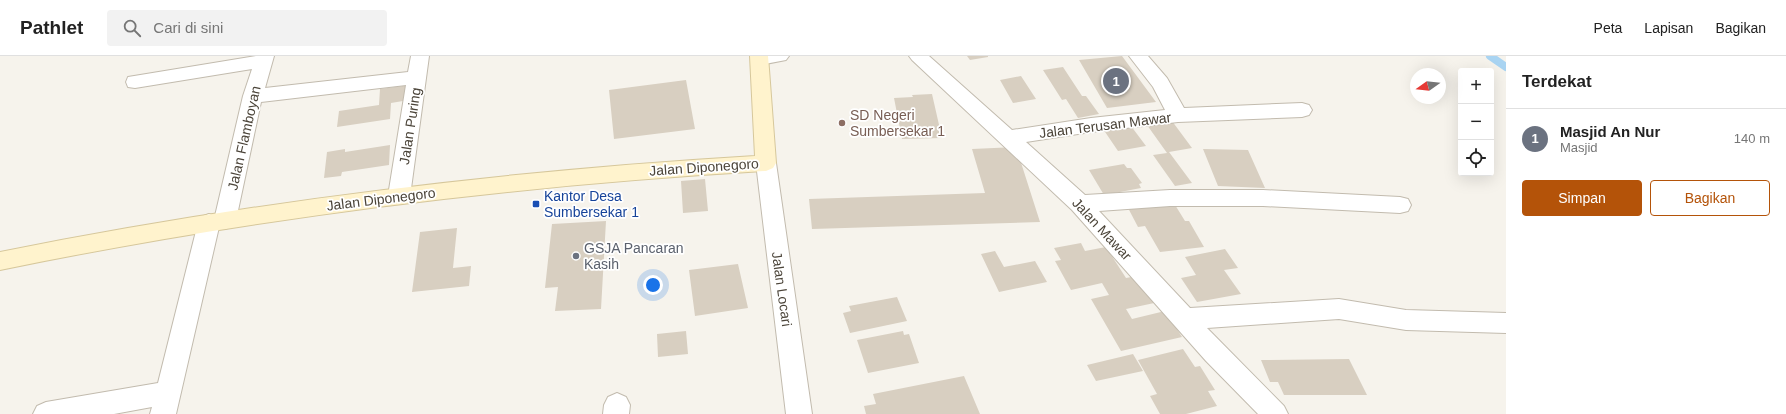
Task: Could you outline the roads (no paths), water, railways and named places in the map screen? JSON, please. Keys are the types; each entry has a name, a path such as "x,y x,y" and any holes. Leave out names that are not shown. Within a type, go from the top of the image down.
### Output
{"main road":[{"path":"759,58 766,163"},
{"name":"Jalan Diponegoro","path":"0,261 64,248 217,222 399,196 667,169 766,163"}],"street":[{"name":"Jalan Puring","path":"399,196 420,56"},
{"path":"759,58 780,56"},
{"name":"Jalan Mawar","path":"918,56 1080,204 1184,319 1275,414"},
{"name":"Jalan Terusan Mawar","path":"1008,138 1091,125 1178,115 1160,83 1138,56"},
{"path":"135,82 264,58"},
{"name":"Jalan Flamboyan","path":"165,403 264,58"},
{"path":"253,96 418,77"},
{"path":"1178,115 1302,110"},
{"name":"Jalan Locari","path":"766,163 800,414"},
{"path":"1080,204 1170,198 1263,198 1400,205"},
{"path":"1184,319 1339,309 1406,320 1506,323"},
{"path":"46,414 165,403"}],"waterway":[{"path":"1490,56 1506,67"}],"place":[{"name":"Masjid An Nur","path":"1116,81"},
{"name":"SD Negeri Sumbersekar 1","path":"842,123"},
{"name":"Kantor Desa Sumbersekar 1","path":"536,204"},
{"name":"GSJA Pancaran Kasih","path":"576,256"}]}
